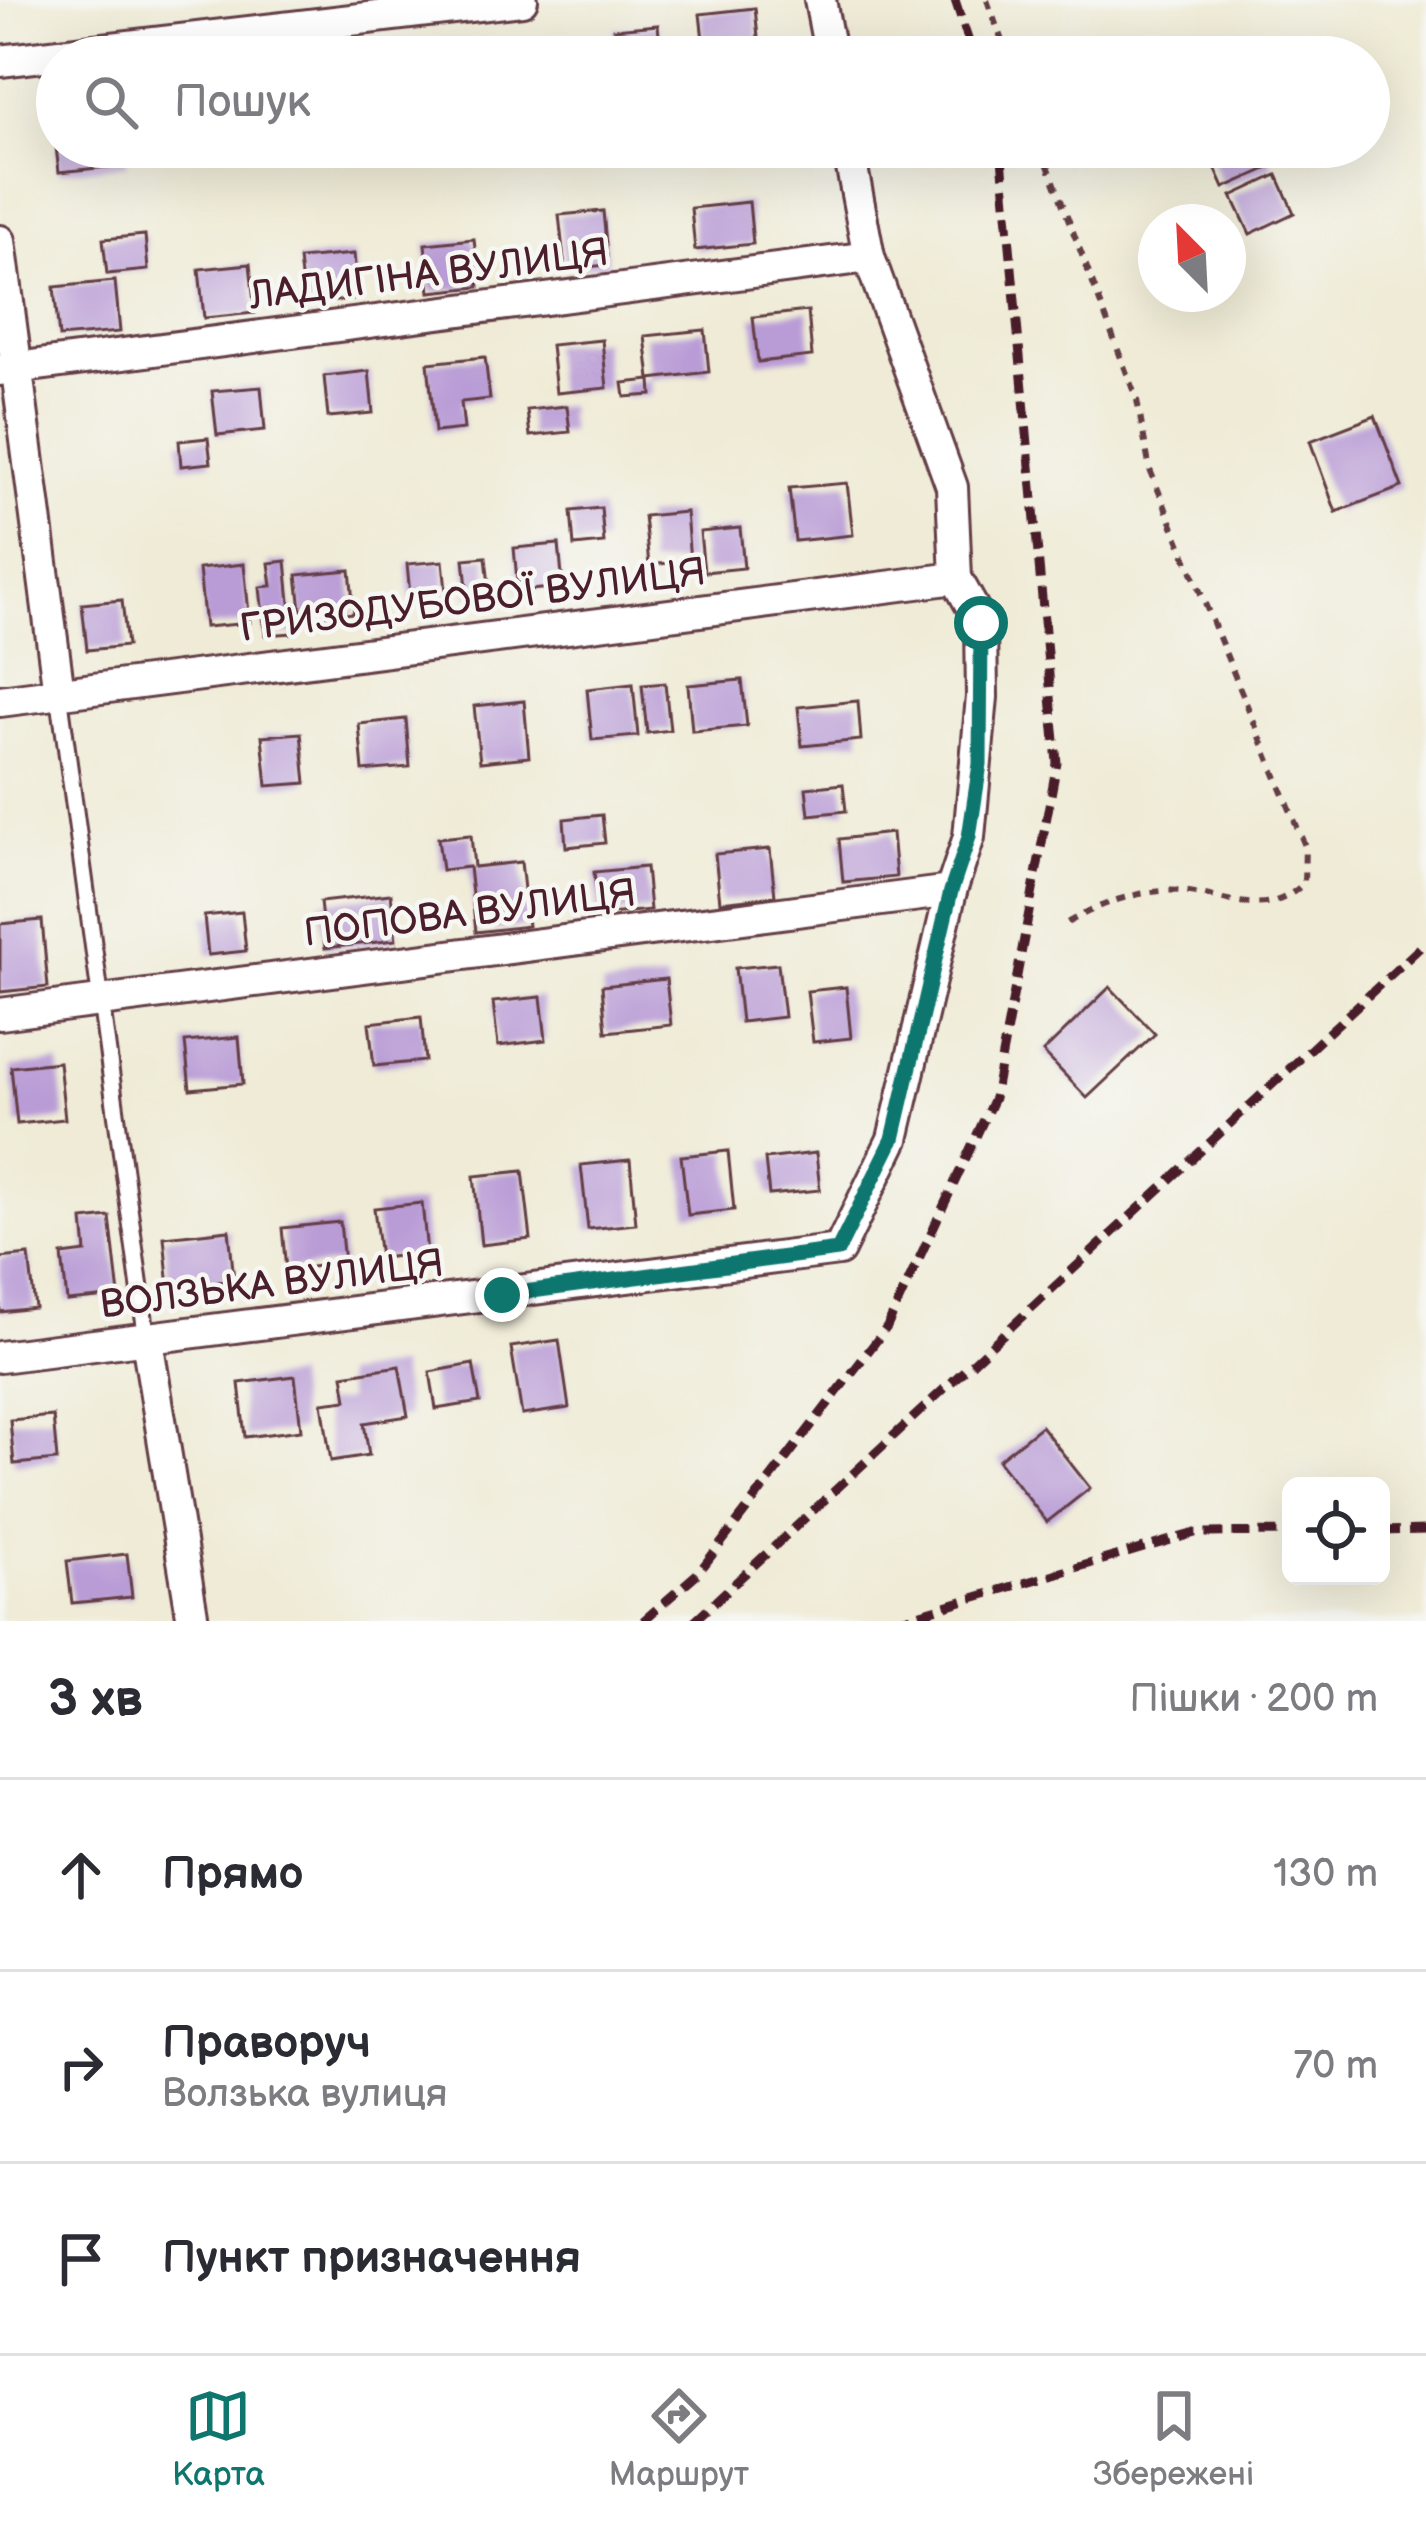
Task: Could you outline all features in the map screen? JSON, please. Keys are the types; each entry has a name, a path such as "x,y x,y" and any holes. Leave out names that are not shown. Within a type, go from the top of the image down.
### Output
{"street":[{"path":"214,36 522,0"},
{"path":"820,0 827,36"},
{"path":"0,61 36,57"},
{"path":"852,168 868,257 952,488 956,578 981,623 982,698 969,837 951,891"},
{"path":"0,241 8,369 58,693"},
{"name":"ЛАДИГІНА ВУЛИЦЯ","path":"8,369 868,257"},
{"name":"ГРИЗОДУБОВОЇ ВУЛИЦЯ","path":"0,700 956,578"},
{"name":"ПОПОВА ВУЛИЦЯ","path":"0,1014 951,891"},
{"name":"ВОЛЗЬКА ВУЛИЦЯ","path":"0,1357 838,1250 893,1139 951,891"},
{"path":"147,1340 193,1621"}],"lane":[{"path":"58,693 147,1340"}],"path":[{"path":"987,0 1000,36"},
{"path":"1049,168 1137,400 1150,470 1305,846 1304,883 1287,900 1259,907 1166,890 1109,899 1065,924"}],"building":[{"path":"755,8 758,36 703,36 700,14"},
{"path":"658,25 659,36 614,36 614,29"},
{"path":"1215,168 1269,168 1224,188"},
{"path":"1277,175 1294,213 1250,234 1246,204 1236,204 1232,196"},
{"path":"749,202 753,244 695,250 691,208"},
{"path":"603,211 608,265 565,269 559,215"},
{"path":"145,235 148,270 107,274 103,239"},
{"path":"474,239 479,287 430,292 425,244"},
{"path":"354,254 358,299 304,304 299,259"},
{"path":"250,264 255,313 204,318 199,269"},
{"path":"115,281 120,332 59,337 54,287"},
{"path":"808,311 812,356 758,362 753,317"},
{"path":"705,330 709,372 650,379 645,336"},
{"path":"602,340 607,388 556,393 551,345"},
{"path":"485,357 490,399 461,402 464,429 435,432 428,363"},
{"path":"369,371 373,413 328,417 324,376"},
{"path":"651,380 652,395 625,397 623,383"},
{"path":"261,387 265,430 217,435 212,391"},
{"path":"567,406 570,432 530,436 527,410"},
{"path":"1375,416 1402,487 1336,512 1310,441"},
{"path":"208,438 211,463 181,466 179,441"},
{"path":"847,483 853,535 795,541 789,488"},
{"path":"601,508 604,543 574,546 571,511"},
{"path":"686,512 690,561 649,565 644,516"},
{"path":"740,528 744,568 704,572 700,532"},
{"path":"559,544 563,587 518,591 514,548"},
{"path":"486,557 490,595 468,597 464,559"},
{"path":"286,561 293,633 265,635 260,587 272,586 269,563"},
{"path":"443,561 447,601 411,605 407,564"},
{"path":"244,564 250,623 205,627 199,569"},
{"path":"350,570 354,613 302,618 297,575"},
{"path":"122,600 127,646 87,650 82,604"},
{"path":"742,680 747,726 692,731 688,685"},
{"path":"665,683 670,730 647,733 642,685"},
{"path":"633,684 638,736 592,740 587,689"},
{"path":"524,701 529,757 480,762 474,706"},
{"path":"858,701 861,740 802,746 798,707"},
{"path":"406,719 410,767 363,771 359,724"},
{"path":"301,733 306,783 267,786 262,736"},
{"path":"843,784 846,811 809,815 806,788"},
{"path":"602,815 605,843 566,847 564,819"},
{"path":"892,833 896,877 843,882 839,839"},
{"path":"471,835 474,867 521,862 528,926 476,932 469,867 442,870 438,838"},
{"path":"770,849 775,896 720,902 715,854"},
{"path":"646,867 650,910 599,915 594,872"},
{"path":"391,894 396,940 325,948 320,902"},
{"path":"242,912 246,951 208,955 204,916"},
{"path":"42,920 48,987 0,992 0,924"},
{"path":"778,964 784,1017 741,1022 735,968"},
{"path":"666,979 671,1025 606,1032 602,986"},
{"path":"846,987 851,1038 813,1042 807,991"},
{"path":"1110,987 1155,1034 1087,1098 1043,1052"},
{"path":"541,997 546,1040 498,1046 493,1002"},
{"path":"421,1017 425,1061 374,1066 369,1023"},
{"path":"239,1037 243,1084 190,1089 185,1042"},
{"path":"59,1062 65,1119 17,1124 11,1067"},
{"path":"728,1151 734,1210 688,1215 681,1156"},
{"path":"816,1153 820,1190 769,1195 765,1159"},
{"path":"630,1160 636,1224 588,1229 581,1165"},
{"path":"523,1171 531,1239 481,1245 474,1176"},
{"path":"422,1203 427,1253 380,1258 374,1208"},
{"path":"110,1217 119,1296 67,1301 62,1255 86,1252 83,1220"},
{"path":"340,1222 344,1263 286,1270 282,1228"},
{"path":"229,1230 234,1280 169,1288 164,1237"},
{"path":"29,1255 35,1308 0,1312 0,1258"},
{"path":"559,1340 569,1408 522,1415 511,1347"},
{"path":"473,1364 480,1402 436,1409 430,1372"},
{"path":"399,1366 408,1416 364,1423 369,1455 331,1461 322,1403 347,1400 343,1375"},
{"path":"295,1376 301,1430 245,1437 239,1383"},
{"path":"53,1416 57,1460 14,1464 10,1420"},
{"path":"1041,1426 1090,1488 1047,1522 998,1460"},
{"path":"127,1554 132,1597 72,1603 67,1561"}],"railway":[{"path":"955,0 967,36"},
{"path":"643,1621 699,1572 887,1327 994,1098 1057,763 1003,168"},
{"path":"694,1621 1426,942"},
{"path":"1390,1531 1426,1530"},
{"path":"894,1621 1195,1533 1282,1532"}],"route":[{"path":"502,1295 838,1250 893,1139 951,891 969,837 980,764 981,623"}]}
